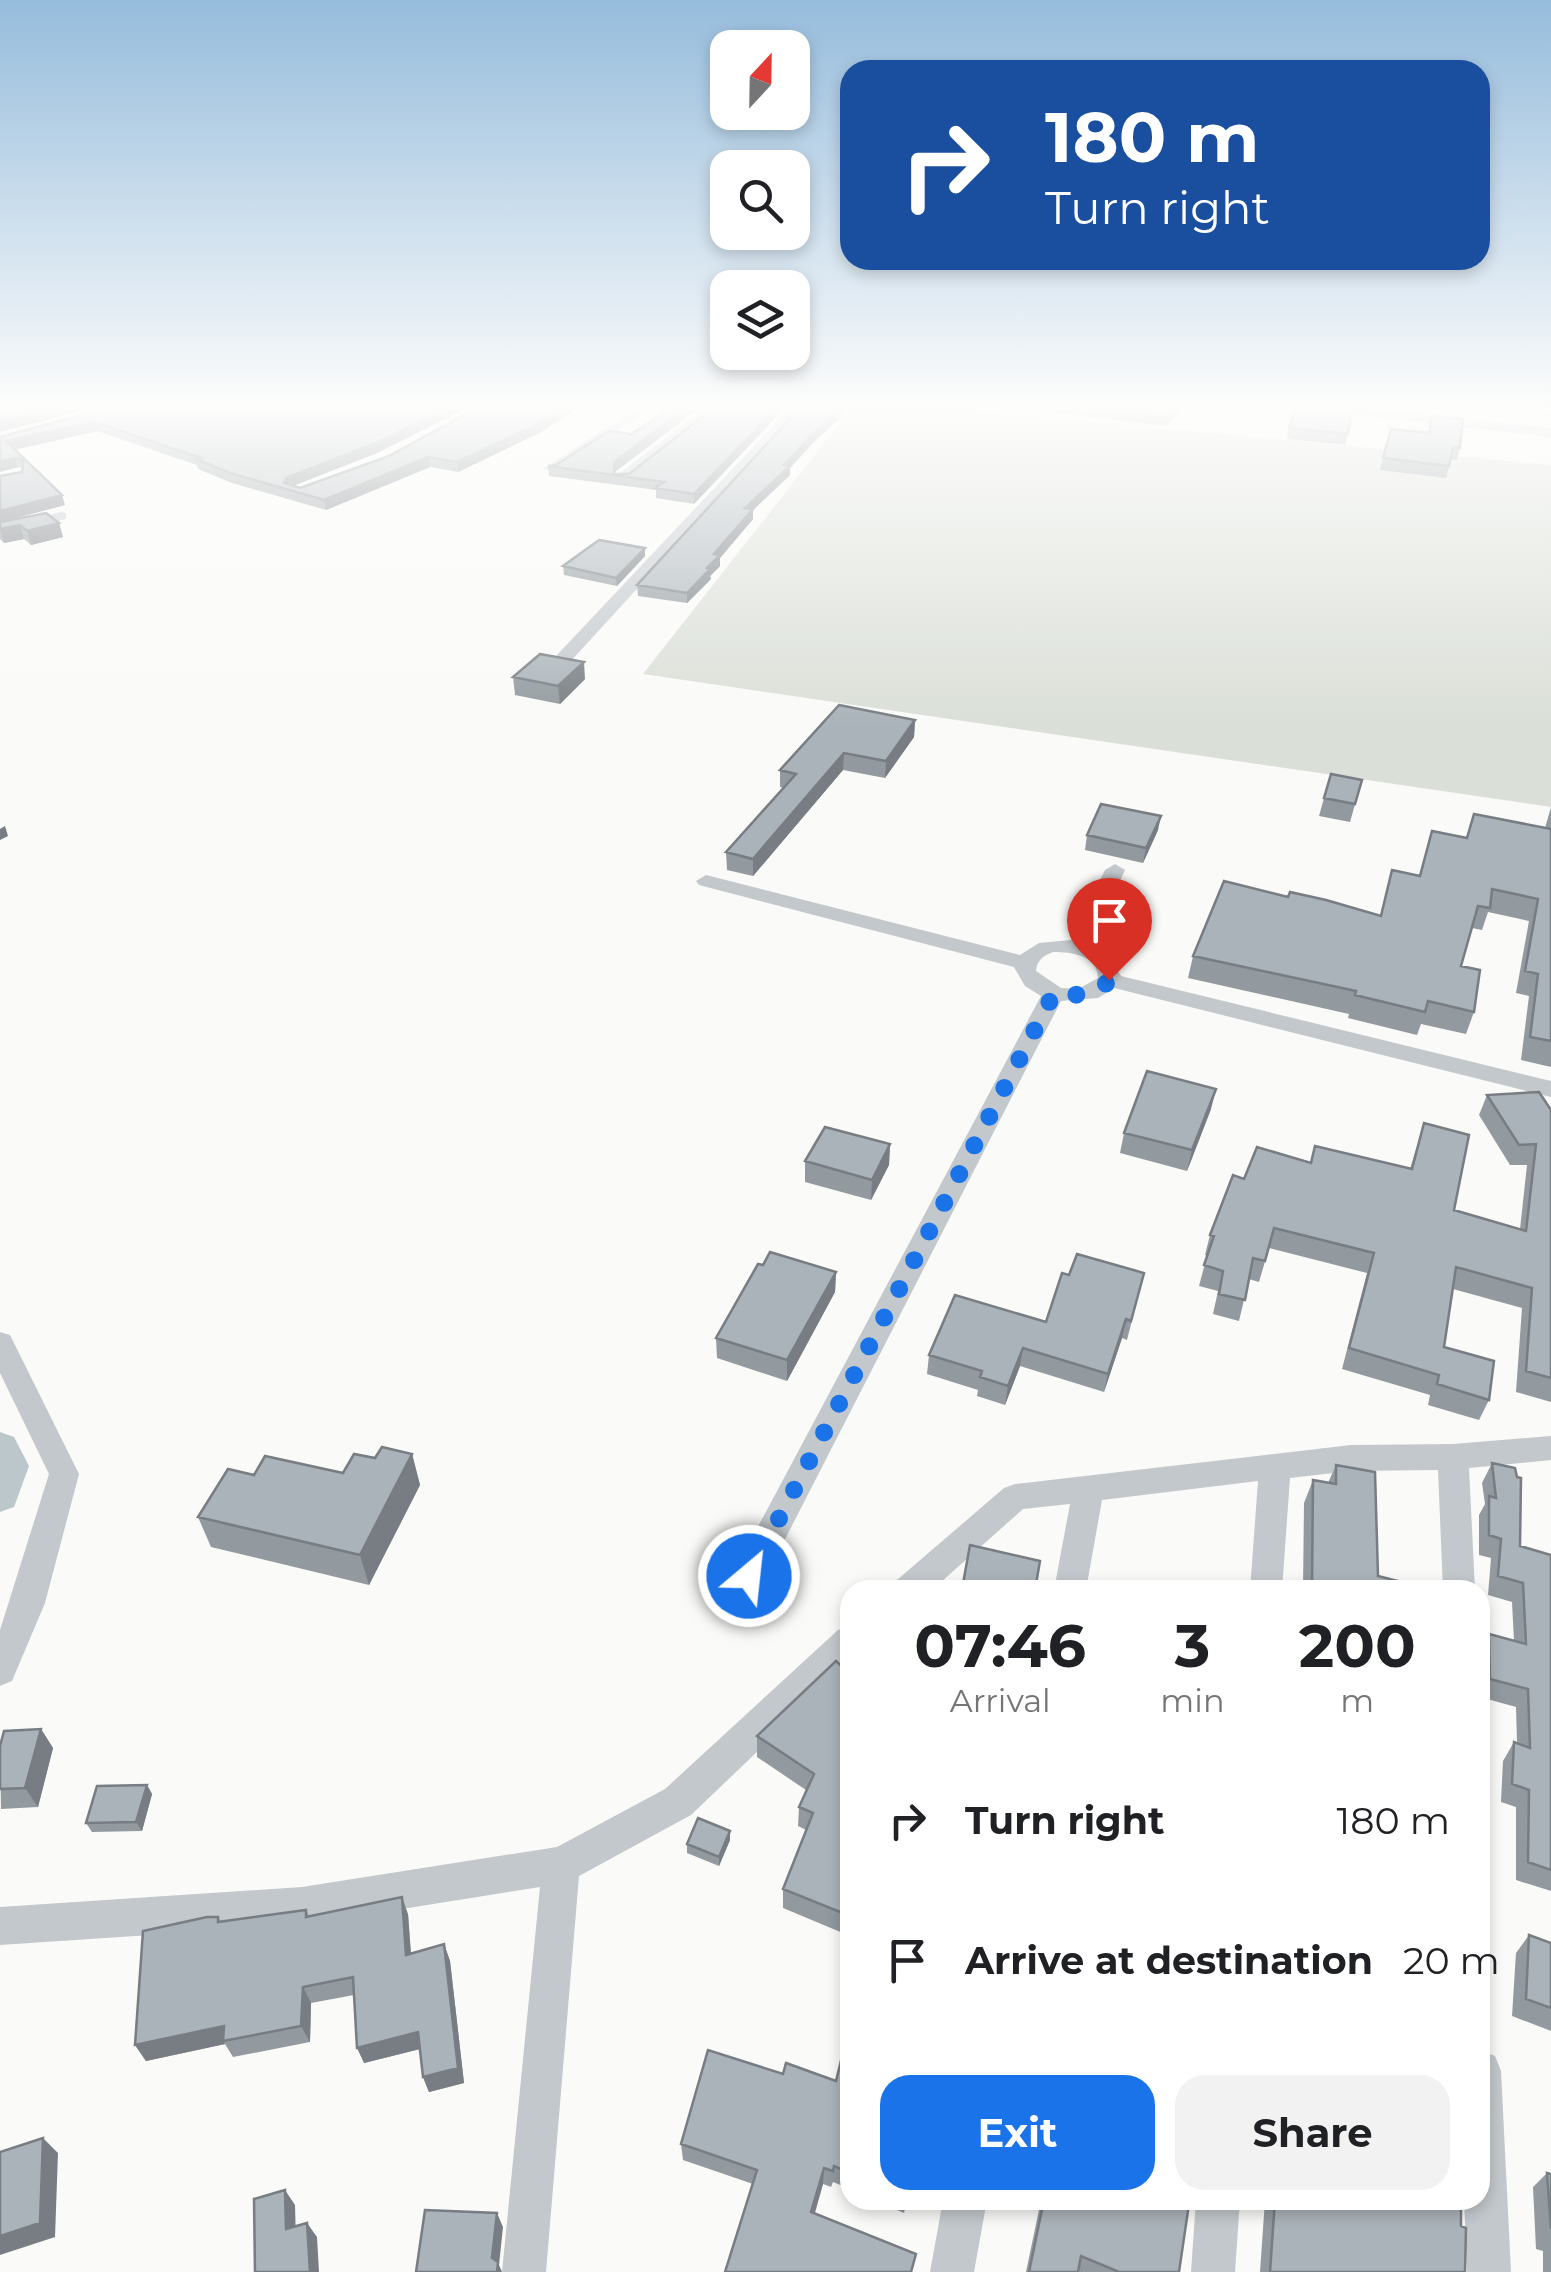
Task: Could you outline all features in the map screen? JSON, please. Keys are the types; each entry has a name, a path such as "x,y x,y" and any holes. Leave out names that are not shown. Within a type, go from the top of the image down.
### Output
{"street":[{"path":"563,659 697,515"},
{"path":"0,530 61,516"},
{"path":"1078,947 1115,870"},
{"path":"706,881 1025,963"},
{"path":"1078,947 1100,957 1110,972 1109,980 1083,995 1054,993 1031,980 1025,963 1039,950 1078,947"},
{"path":"1109,980 1551,1089"},
{"path":"749,1576 1054,993"},
{"path":"0,1343 64,1474 28,1603 0,1670"},
{"path":"920,1580 1015,1498 1351,1458 1453,1456 1551,1448"},
{"path":"1453,1456 1459,1580"},
{"path":"1267,1580 1276,1467"},
{"path":"1072,1580 1088,1489"},
{"path":"0,1926 302,1906 561,1865 678,1802 840,1650"},
{"path":"524,2272 561,1865"},
{"path":"952,2272 962,2210"},
{"path":"1212,2272 1217,2210"},
{"path":"1486,2210 1489,2272"}],"shaded area":[{"path":"768,515 1551,515 1551,807 643,674"}],"building":[{"path":"49,515 59,523 27,531 20,525 0,529 0,522"},
{"path":"701,515 748,515 714,554 720,555 707,568 710,569 687,593 637,585"},
{"path":"599,540 645,548 616,578 563,566"},
{"path":"540,654 584,662 558,686 513,677"},
{"path":"839,705 915,720 886,761 844,753 753,859 726,852 796,774 780,770"},
{"path":"1331,774 1362,780 1355,804 1324,798"},
{"path":"1101,804 1161,816 1146,848 1087,835"},
{"path":"1474,814 1551,829 1551,1041 1530,1037 1538,974 1525,971 1538,899 1492,889 1490,908 1478,906 1461,966 1480,970 1474,1012 1428,1001 1425,1012 1355,995 1356,991 1193,956 1224,881 1288,897 1290,892 1326,900 1381,916 1392,870 1420,876 1432,831 1467,838"},
{"path":"1147,1071 1216,1089 1192,1150 1124,1133"},
{"path":"1539,1092 1551,1110 1551,1378 1526,1371 1532,1288 1456,1267 1444,1347 1494,1361 1489,1400 1437,1384 1439,1375 1349,1348 1374,1253 1274,1228 1265,1261 1253,1258 1245,1300 1219,1294 1223,1271 1204,1265 1214,1236 1210,1235 1233,1175 1244,1179 1257,1147 1311,1163 1315,1146 1412,1169 1424,1123 1469,1135 1454,1210 1526,1231 1536,1144 1519,1145 1487,1095"},
{"path":"825,1127 890,1144 872,1180 805,1161"},
{"path":"770,1252 836,1272 787,1360 716,1338 758,1264 763,1265"},
{"path":"1077,1254 1144,1273 1131,1321 1126,1319 1108,1374 1023,1348 1008,1386 980,1377 982,1371 929,1355 955,1295 1046,1322 1062,1273 1069,1275"},
{"path":"382,1447 412,1454 360,1555 198,1517 228,1469 254,1475 265,1456 343,1473 354,1454 375,1458"},
{"path":"1492,1463 1515,1468 1521,1478 1520,1546 1551,1555 1551,1870 1528,1862 1529,1790 1512,1784 1514,1742 1530,1748 1528,1689 1490,1679 1490,1634 1526,1644 1523,1583 1498,1576 1501,1539 1489,1535 1489,1496 1496,1498"},
{"path":"1336,1465 1375,1472 1378,1576 1394,1580 1312,1580 1313,1480 1336,1484"},
{"path":"970,1545 1040,1561 1037,1580 964,1580"},
{"path":"836,1661 840,1665 840,1912 783,1889 813,1813 799,1807 814,1774 757,1736"},
{"path":"41,1729 25,1788 0,1789 4,1731"},
{"path":"147,1785 136,1822 86,1823 97,1786"},
{"path":"698,1818 730,1831 719,1857 687,1844"},
{"path":"402,1897 406,1955 444,1944 458,2068 423,2077 418,2032 357,2048 353,1977 303,1987 301,2026 223,2041 224,2026 135,2045 143,1931 207,1917 218,1917 218,1922 306,1910 306,1917"},
{"path":"1529,1935 1551,1943 1551,2008 1526,1999"},
{"path":"708,2050 783,2074 786,2063 836,2081 840,2065 840,2169 824,2168 811,2212 916,2254 911,2272 725,2272 757,2170 681,2144"},
{"path":"43,2138 40,2223 0,2236 0,2152"},
{"path":"1547,2173 1551,2174 1551,2229"},
{"path":"285,2190 286,2229 307,2223 310,2272 255,2272 254,2199"},
{"path":"425,2210 497,2213 492,2258 498,2262 497,2272 416,2272"},
{"path":"1042,2210 1188,2210 1179,2272 1119,2272 1081,2256 1078,2272 1029,2272"},
{"path":"1274,2210 1461,2210 1461,2226 1466,2228 1465,2272 1270,2272"}],"waterway":[{"path":"0,1448 9,1466 0,1495"}],"route":[{"path":"749,1576 1054,993 1083,995 1095,992 1109,980"}]}
